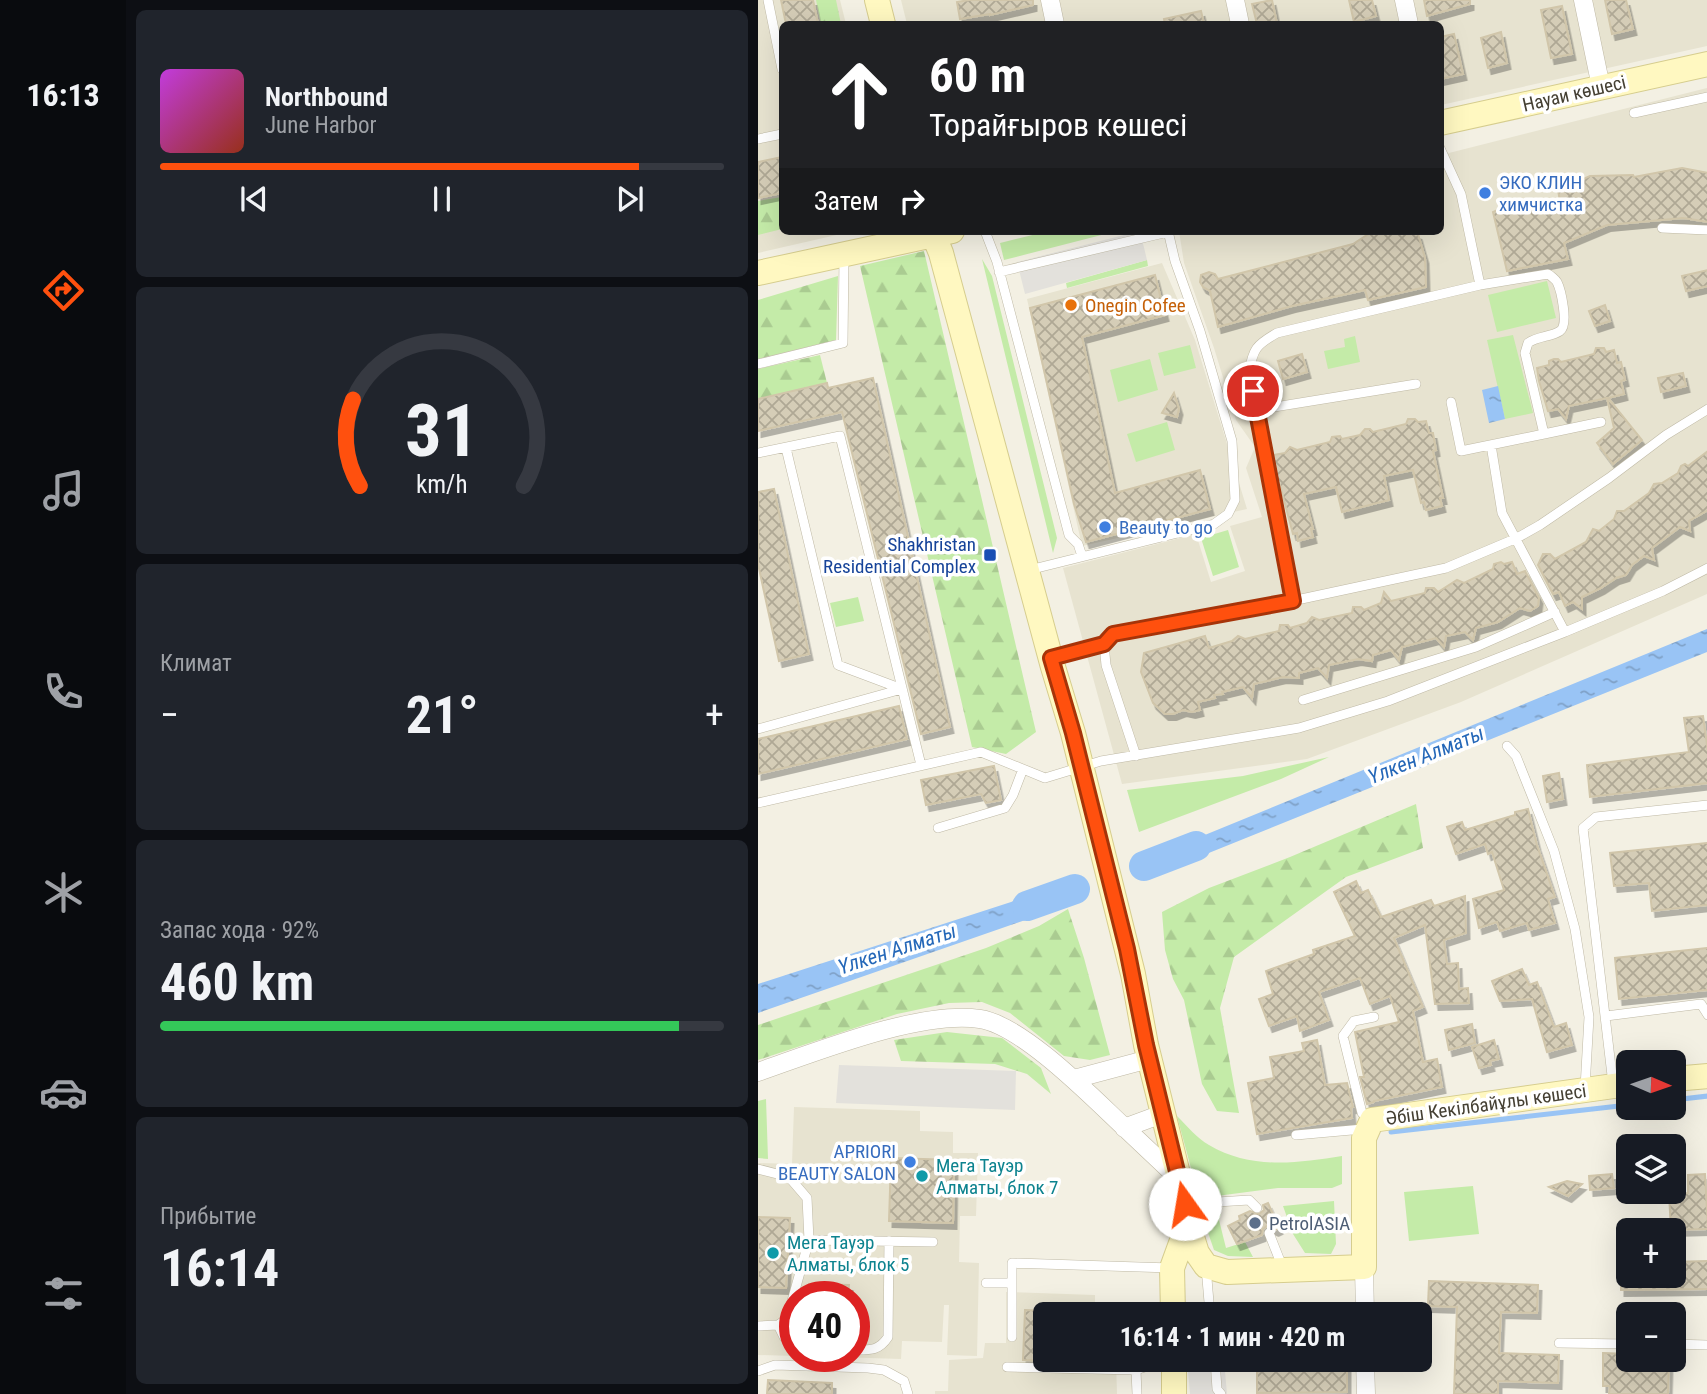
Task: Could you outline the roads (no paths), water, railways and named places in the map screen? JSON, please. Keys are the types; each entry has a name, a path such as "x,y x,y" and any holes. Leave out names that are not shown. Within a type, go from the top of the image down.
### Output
{"street":[{"path":"877,0 882,21"},
{"path":"1050,0 1054,21"},
{"path":"1235,0 1239,21"},
{"path":"1404,0 1409,21"},
{"path":"1583,0 1601,88"},
{"name":"Науаи көшесі","path":"1444,122 1707,64"},
{"path":"758,273 926,235"},
{"path":"939,235 941,253 1052,663 1197,1253 1206,1266 1227,1272 1364,1267"},
{"path":"758,1072 889,1029 949,1017 982,1019 1012,1031 1074,1079 1179,1178"},
{"path":"1074,1079 1147,1052"},
{"path":"1686,1078 1707,1076"},
{"name":"Әбіш Кекілбайұлы көшесі","path":"1368,1132 1616,1086"},
{"path":"1124,1128 1162,1114"},
{"path":"1365,1302 1368,1132"},
{"path":"1173,1302 1172,1268 1186,1214"},
{"path":"1174,1372 1174,1394"},
{"path":"1365,1372 1366,1394"}],"lane":[{"path":"768,0 779,54"},
{"path":"1634,113 1707,97"},
{"path":"758,139 779,135"},
{"path":"1444,157 1461,194 1480,285"},
{"path":"1663,228 1707,230"},
{"path":"986,235 999,272 1069,535 1078,544 1082,556"},
{"path":"999,272 1155,235"},
{"path":"1028,570 1214,524 1228,514 1235,500 1232,441 1169,235"},
{"path":"758,364 843,343 845,254"},
{"path":"1293,601 1250,372 1253,352 1261,341 1277,333 1480,285 1548,274 1557,281 1565,318 1564,327 1559,332 1536,337 1528,342 1525,353 1544,434"},
{"path":"1256,410 1416,384"},
{"path":"1451,402 1461,451 1601,422"},
{"path":"1052,663 1104,644 1113,634 1146,626 1293,601 1446,568 1517,538 1575,502 1666,435 1707,409"},
{"path":"758,453 840,436 921,765"},
{"path":"1491,445 1502,513 1565,632"},
{"path":"786,448 838,665 902,689"},
{"path":"758,803 981,752 1045,778 1102,761 1299,728 1388,701 1565,632 1663,592 1707,568"},
{"path":"1303,700 1476,647 1555,612"},
{"path":"1104,644 1106,665 1136,756"},
{"path":"758,729 902,689"},
{"path":"1507,746 1516,756 1554,851 1575,929 1589,1017 1585,1090"},
{"path":"938,828 1005,808 1023,769"},
{"path":"1616,1062 1606,1016 1583,828 1596,817 1707,805"},
{"path":"1606,1016 1701,1004 1707,1015"},
{"path":"1296,1135 1368,1132 1343,1036 1354,1021 1374,1017"},
{"path":"758,1169 789,1177 808,1198 809,1240 787,1318 778,1325 758,1326"},
{"path":"1186,1214 1249,1200 1257,1208"},
{"path":"1269,1233 1284,1271"},
{"path":"809,1240 933,1242"},
{"path":"870,1350 882,1346 888,1337 889,1241"},
{"path":"1012,1337 1012,1263 1172,1268"},
{"path":"1206,1266 1210,1302"},
{"path":"986,1283 1012,1283"},
{"path":"1559,1343 1616,1344"},
{"path":"1686,1344 1707,1345"},
{"path":"758,1371 774,1365 884,1370 904,1381 908,1394"},
{"path":"1007,1367 1033,1368"},
{"path":"1136,1372 1137,1394"},
{"path":"1216,1372 1217,1389 1221,1394"}],"water":[{"path":"1498,386 1505,419 1489,423 1482,390"},
{"path":"1707,629 1707,652 1179,865 1159,860 1173,849 1195,839"},
{"path":"1048,890 1065,893 1054,910 758,1013 758,984"}],"waterway":[{"name":"Үлкен Алматы","path":"1144,866 1196,846"},
{"name":"Үлкен Алматы","path":"1027,906 1075,889"},
{"path":"1686,1099 1708,1096"},
{"path":"1391,1132 1616,1106"}],"place":[{"name":"ЭКО КЛИН химчистка","path":"1485,193"},
{"name":"Onegin Cofee","path":"1071,305"},
{"name":"Beauty to go","path":"1105,527"},
{"name":"Shakhristan Residential Complex","path":"990,555"},
{"name":"APRIORI BEAUTY SALON","path":"910,1162"},
{"name":"Мега Тауэр Алматы, блок 7","path":"922,1176"},
{"name":"PetrolASIA","path":"1255,1223"},
{"name":"Мега Тауэр Алматы, блок 5","path":"773,1253"}]}
